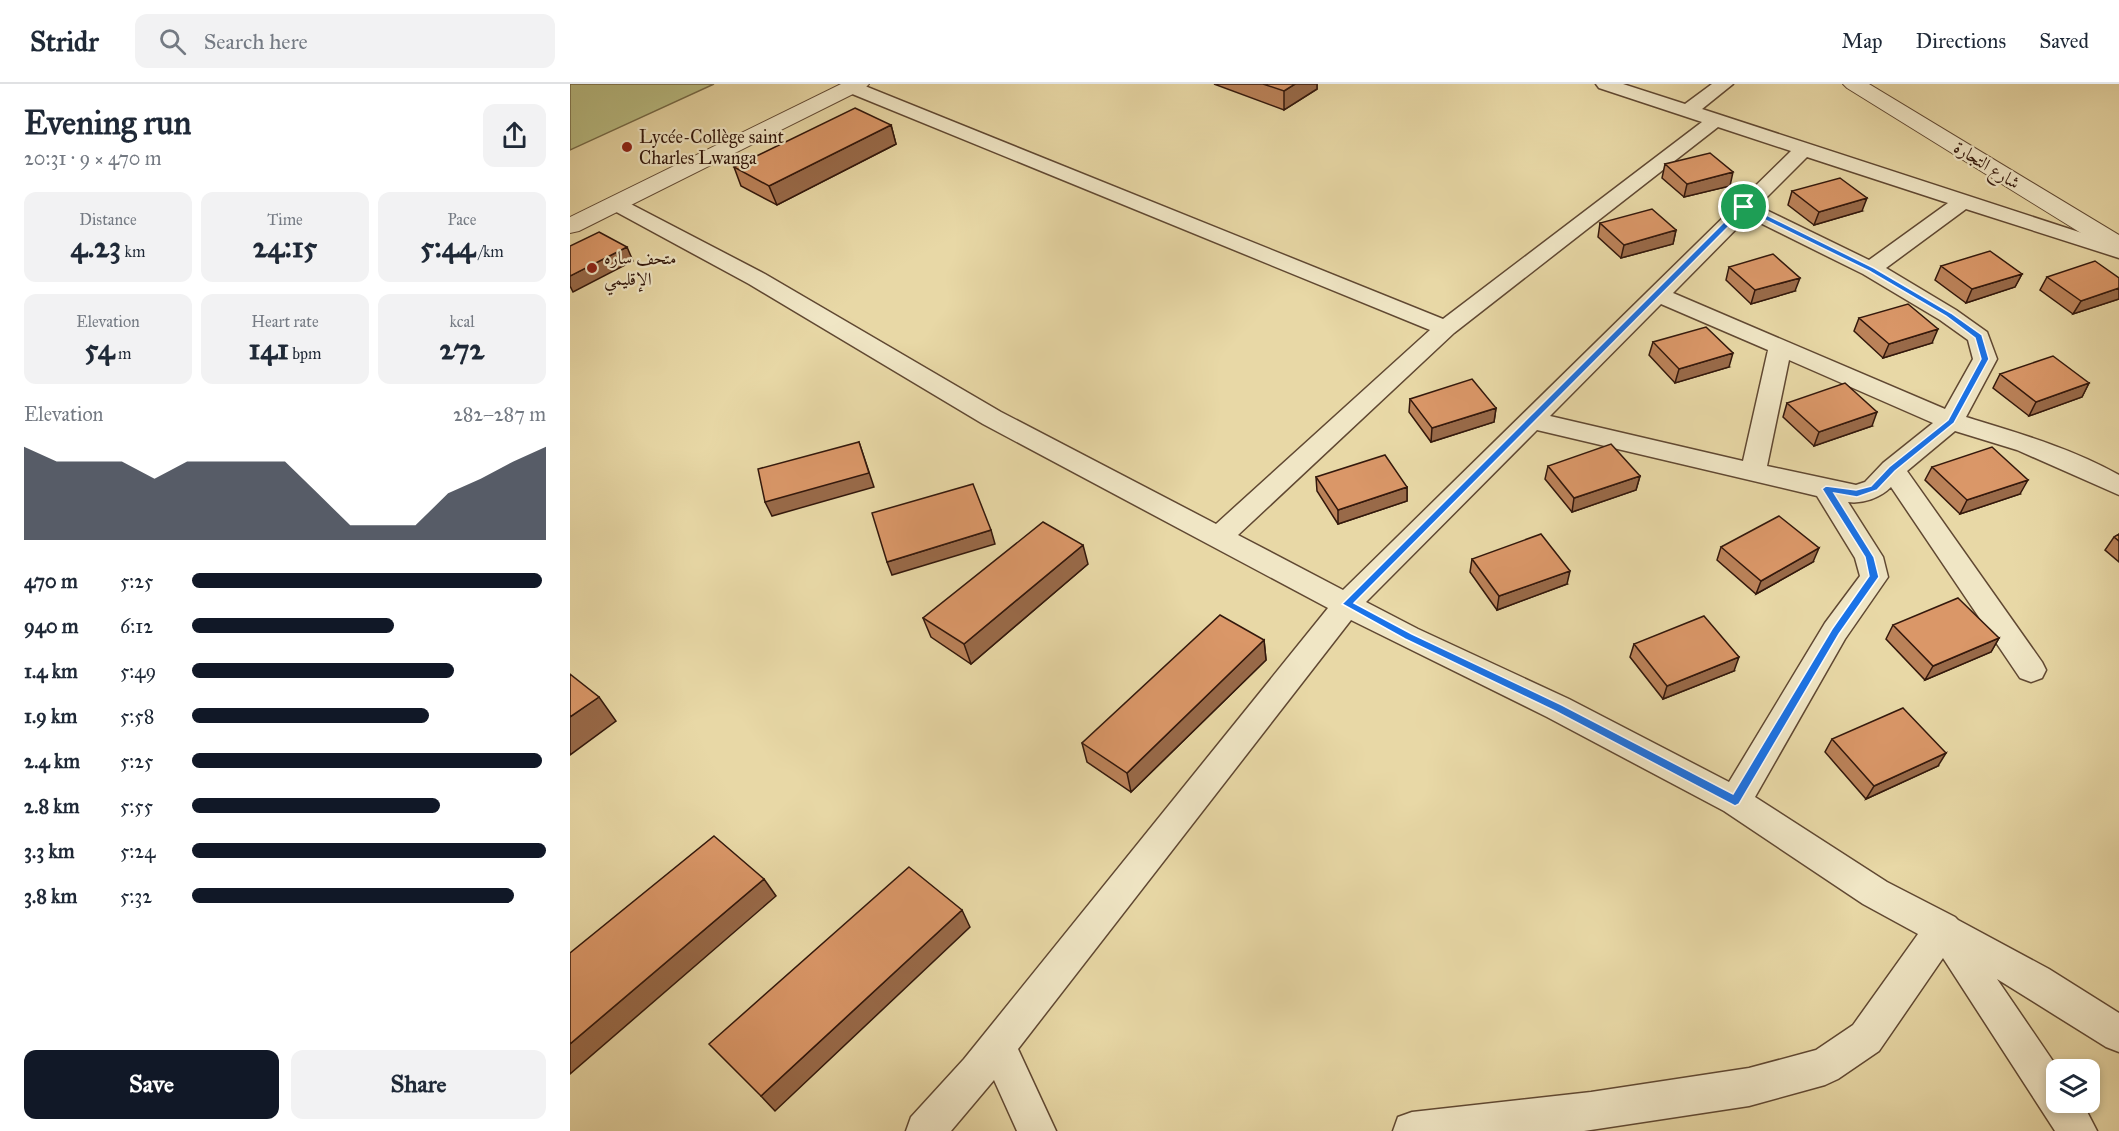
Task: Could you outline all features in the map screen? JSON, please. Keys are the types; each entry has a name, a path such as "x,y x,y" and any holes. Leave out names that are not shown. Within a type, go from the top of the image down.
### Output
{"street":[{"path":"1605,84 2119,252"},
{"path":"1688,111 1724,84"},
{"name":"شارع التجارة","path":"1854,84 2119,246"},
{"path":"570,226 855,86 1446,328"},
{"path":"1219,537 1446,328 1716,120"},
{"path":"925,1131 998,1046 1347,604 1804,149"},
{"path":"1872,269 1964,201"},
{"path":"615,204 757,279 992,418 1408,637 1558,708 1735,801 1875,892 2036,981 2119,1034"},
{"path":"1531,420 1826,489 1857,494 1874,488 1892,469 1951,421 1985,359 1979,337 1948,315 1872,269 1744,207"},
{"path":"1657,294 1951,421 2026,444 2090,470 2119,486"},
{"path":"1754,472 1780,347"},
{"path":"1892,469 2031,670"},
{"path":"1735,801 1835,631 1874,577 1869,557 1826,489"},
{"path":"1943,928 2046,1083"},
{"path":"1412,1131 1591,1111 1749,1087 1825,1066 1866,1038 1943,928"},
{"path":"998,1046 1038,1131"},
{"path":"2066,1113 2078,1131"}],"green space":[{"path":"570,84 714,84 570,150"}],"building":[{"path":"1263,84 1295,84 1284,91"},
{"path":"855,108 891,125 769,186 734,167"},
{"path":"1710,153 1733,172 1687,184 1665,164"},
{"path":"1840,178 1867,198 1819,212 1792,191"},
{"path":"1652,209 1676,230 1624,245 1600,223"},
{"path":"599,232 627,247 570,276 570,246"},
{"path":"1990,251 2022,274 1972,289 1941,266"},
{"path":"1773,254 1800,278 1755,290 1729,267"},
{"path":"2095,261 2119,278 2119,288 2081,301 2047,277"},
{"path":"1908,304 1938,329 1889,344 1859,318"},
{"path":"1706,327 1733,353 1679,369 1653,342"},
{"path":"2053,356 2089,383 2036,402 2000,374"},
{"path":"1472,379 1496,408 1432,428 1410,399"},
{"path":"1845,383 1877,412 1819,432 1787,403"},
{"path":"859,442 869,473 765,502 758,469"},
{"path":"1611,444 1640,476 1574,498 1548,466"},
{"path":"1992,447 2028,480 1967,500 1932,467"},
{"path":"1385,455 1407,487 1338,510 1316,477"},
{"path":"973,484 991,530 887,562 872,513"},
{"path":"1779,516 1819,548 1761,581 1721,547"},
{"path":"1043,522 1083,545 964,644 923,618"},
{"path":"1541,534 1570,571 1499,596 1472,559"},
{"path":"1958,598 1999,638 1933,666 1893,625"},
{"path":"1220,615 1264,640 1127,773 1082,743"},
{"path":"1704,616 1739,657 1667,686 1634,644"},
{"path":"570,674 599,697 570,717"},
{"path":"1903,708 1946,753 1874,786 1832,739"},
{"path":"714,836 764,879 570,1044 570,953"},
{"path":"909,867 962,910 761,1096 709,1044"}],"place":[{"name":"Lycée-Collège saint Charles Lwanga","path":"627,147"},
{"name":"متحف ساره الإقليمي","path":"592,268"}],"route":[{"path":"1744,207 1872,269 1948,315 1979,337 1985,359 1951,421 1892,469 1874,488 1857,494 1826,489 1869,557 1874,577 1835,631 1735,801 1558,708 1408,637 1347,604 1744,207"}]}
